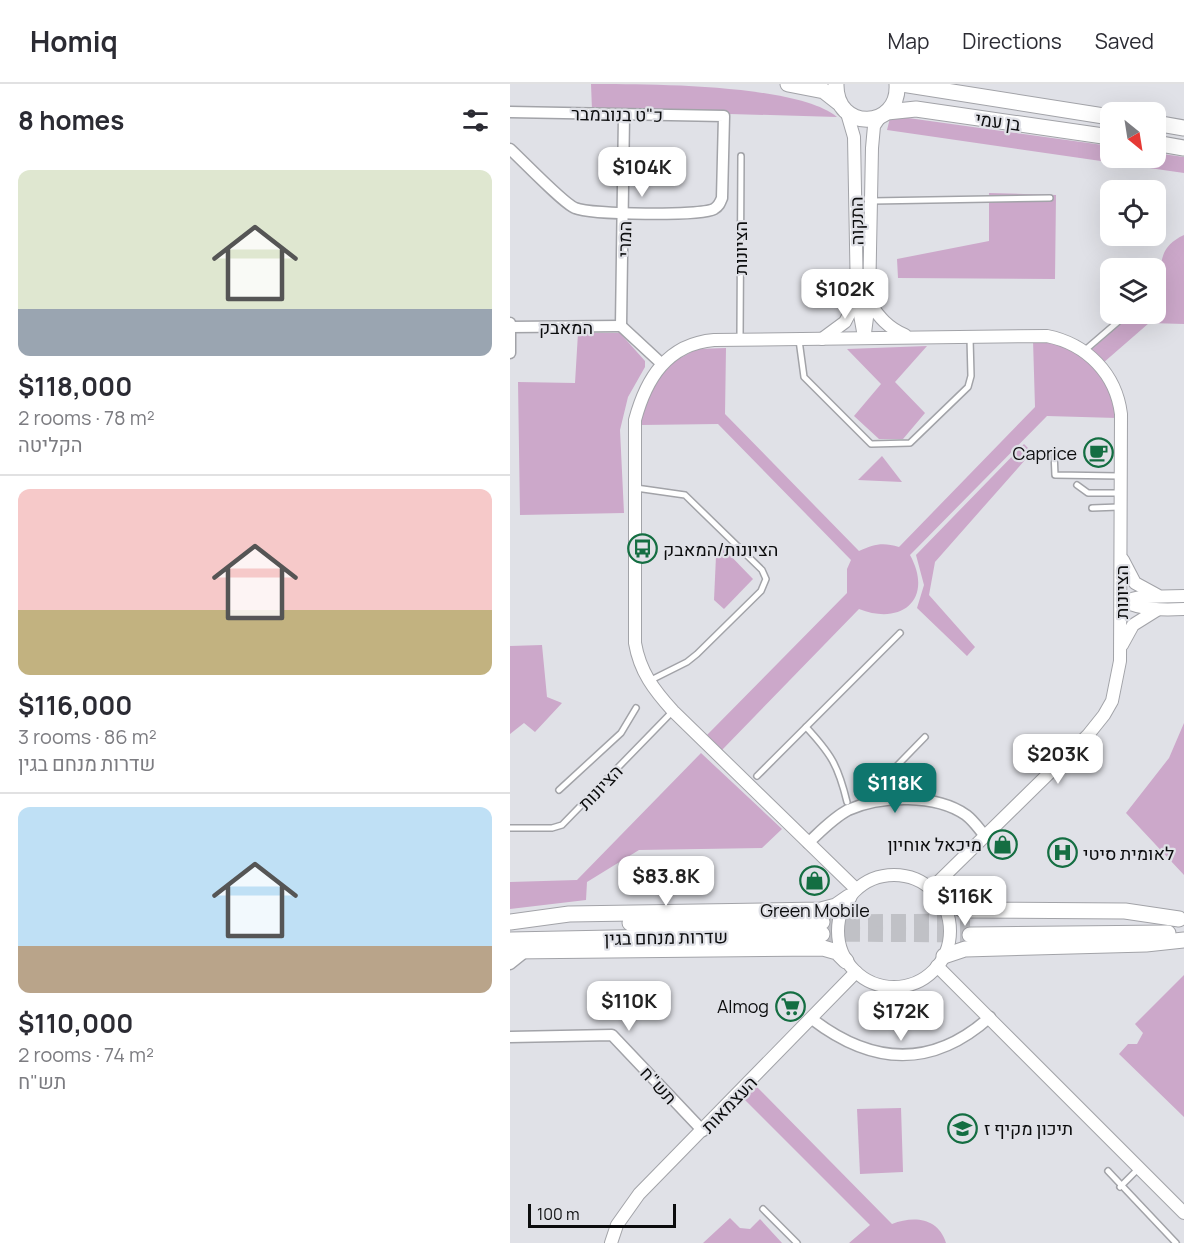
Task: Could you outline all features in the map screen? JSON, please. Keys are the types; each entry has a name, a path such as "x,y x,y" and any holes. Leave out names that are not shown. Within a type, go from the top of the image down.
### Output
{"main road":[{"path":"788,84 824,91 843,108"},
{"path":"836,84 843,108"},
{"path":"883,115 896,99 897,84"},
{"name":"בן עמי","path":"902,84 1100,115"},
{"name":"בן עמי","path":"843,108 863,119 908,108 1100,136"},
{"path":"1166,125 1184,128"},
{"path":"1166,145 1184,147"},
{"path":"510,923 568,914 821,910 836,906 853,893"},
{"path":"936,894 964,910 1125,911 1182,924"},
{"name":"שדרות מנחם בגין","path":"510,923 822,928 510,940"},
{"path":"970,928 1182,924"},
{"path":"941,961 965,949 1146,944 1184,940"},
{"path":"517,952 823,948 837,952 851,966"}],"street":[{"name":"התקוה","path":"843,108 854,137 864,337"},
{"name":"כ\"ט בנובמבר","path":"510,112 724,116 719,205 712,210 624,213"},
{"name":"המרי","path":"621,326 624,115"},
{"name":"התקוה","path":"863,300 874,126 883,115"},
{"path":"510,149 574,208 624,213"},
{"path":"822,339 845,322 863,300 891,329 911,337"},
{"path":"510,326 510,353"},
{"name":"המאבק","path":"510,326 621,326"},
{"path":"621,326 662,364"},
{"name":"הציונות","path":"853,893 808,843 673,711 649,681 640,663 635,643 634,420 648,381 677,351 693,344 740,339 1047,336 1064,340 1084,351 1103,370 1115,389 1120,404 1122,602 1117,680 1104,716 1088,735 985,836 936,894"},
{"path":"1120,554 1126,570 1135,583 1158,596"},
{"path":"1122,602 1158,596 1184,596"},
{"path":"1122,602 1137,608 1184,609"},
{"path":"1120,648 1133,625 1157,610"},
{"path":"808,843 849,810 885,800 906,800 947,807 964,814 985,836"},
{"path":"897,875 918,880 936,894 950,927 941,961 924,978 898,987 880,985 851,966 838,940 838,929 839,918 853,893 875,878 897,875"},
{"path":"510,964 517,952"},
{"path":"941,961 990,1017 1184,1213"},
{"name":"העצמאות","path":"611,1243 617,1226 628,1208 812,1019 851,966"},
{"path":"812,1019 850,1044 899,1057 949,1045 972,1033 990,1017"},
{"name":"תש\"ח","path":"510,1037 612,1035 702,1131"}],"lane":[{"name":"הציונות","path":"740,339 741,156"},
{"name":"התקוה","path":"869,201 1050,198"},
{"path":"1084,351 1115,324"},
{"path":"799,339 804,377 871,444 878,446 910,443 968,387 971,376 970,336"},
{"path":"1054,452 1055,475 1121,476"},
{"path":"1077,485 1088,493 1120,493"},
{"path":"634,487 685,495 762,570 766,579 761,591 697,654 687,662 649,681"},
{"path":"1092,508 1121,506"},
{"path":"757,776 900,633"},
{"path":"559,790 621,733 636,708"},
{"name":"הציונות","path":"510,828 552,828 562,825 673,711"},
{"path":"806,727 826,749 839,770 847,802"},
{"path":"885,800 886,777 925,736"},
{"path":"1120,1187 1140,1168"},
{"path":"1108,1171 1120,1187 1176,1243"},
{"path":"763,1209 797,1243"}],"shaded area":[{"path":"591,84 683,86 757,92 817,106 837,117 592,110"},
{"path":"901,117 1100,145 1100,161 887,130 890,118"},
{"path":"1166,155 1184,157 1184,173 1149,168 1166,168"},
{"path":"989,193 1056,195 1055,279 898,278 897,259 989,241"},
{"path":"1184,235 1184,324 1166,323 1166,258 1162,258 1170,244"},
{"path":"1121,324 1148,324 1103,363 1090,351"},
{"path":"578,333 620,333 645,361 645,367 628,397 620,430 624,513 520,515 518,382 575,383"},
{"path":"1033,340 1066,347 1090,362 1107,385 1117,418 1047,416 910,555 918,584 916,596 910,605 888,614 859,609 722,750 707,735 847,593 847,569 851,560 718,424 641,425 641,406 656,381 673,362 697,349 726,348 725,414 859,551 879,544 899,547 1035,407"},
{"path":"927,346 895,382 925,413 903,439 879,439 854,416 881,384 847,349"},
{"path":"1024,444 1032,452 935,562 929,595 975,647 967,656 917,608 924,585 916,555"},
{"path":"882,456 902,482 858,480"},
{"path":"724,549 753,579 724,609 714,600 716,556"},
{"path":"542,645 547,697 562,703 535,732 524,723 510,734 510,646"},
{"path":"1184,723 1184,875 1126,813 1169,758"},
{"path":"701,753 782,829 762,848 639,850 587,882 586,900 510,909 510,882 577,880"},
{"path":"1184,975 1184,1117 1119,1054 1128,1044 1137,1044 1143,1033 1135,1024"},
{"path":"757,1087 892,1224 908,1220 931,1223 942,1234 946,1243 849,1243 870,1225 743,1098"},
{"path":"901,1108 903,1172 860,1174 857,1109"},
{"path":"730,1218 740,1228 750,1229 760,1219 782,1243 703,1243"}],"tunnel":[{"path":"822,922 970,921"},
{"path":"822,934 970,935"}],"place":[{"name":"Caprice","path":"1098,453"},
{"name":"הציונות/המאבק","path":"642,549"},
{"name":"מיכאל אוחיון","path":"1003,844"},
{"name":"לאומית סיטי","path":"1062,853"},
{"name":"Green Mobile","path":"815,881"},
{"name":"Almog","path":"790,1006"},
{"name":"תיכון מקיף ז","path":"963,1128"}]}
